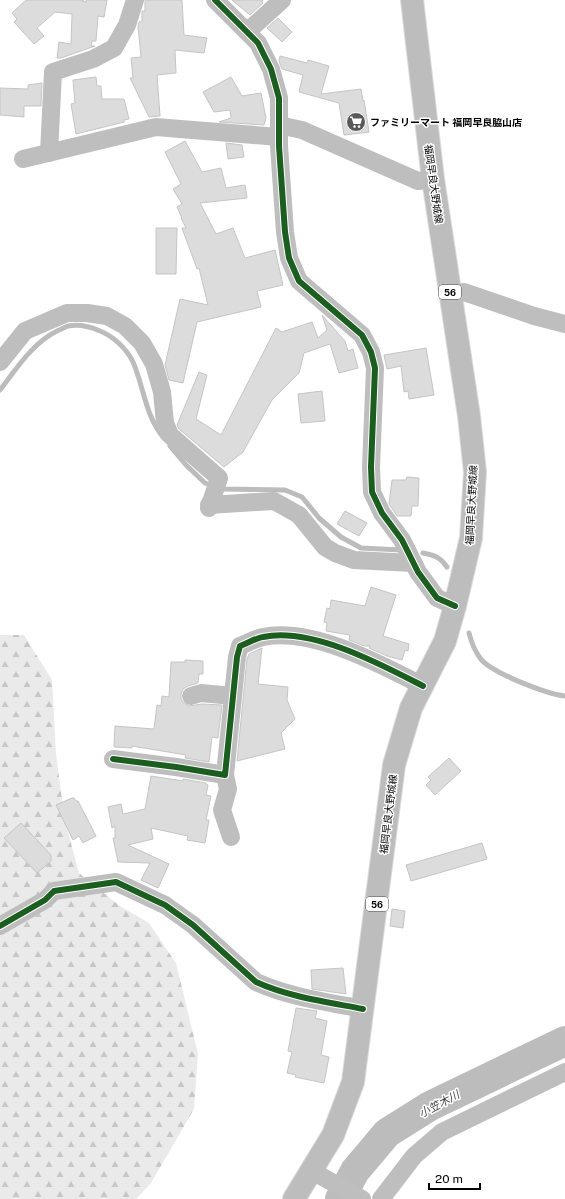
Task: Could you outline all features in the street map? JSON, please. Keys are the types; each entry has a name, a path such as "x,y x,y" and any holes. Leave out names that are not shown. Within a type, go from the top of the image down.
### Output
{"main road":[{"name":"福岡早良大野城線","path":"294,1199 333,1135 353,1082 394,765 411,708 445,641 471,538 475,472 469,416 433,179 412,0"}],"street":[{"path":"49,153 53,72 93,59 114,48 127,26 135,0"},
{"path":"216,0 258,43 271,70 279,98 279,131 285,232 289,258 299,281 362,335 371,352 375,368 371,467 372,492 382,513 402,540 418,572 437,598 455,606"},
{"path":"247,32 282,0"},
{"path":"23,159 156,127 279,131 302,130 418,181 433,179"},
{"path":"451,294 464,292 534,316 565,324"},
{"path":"0,362 25,331 67,313 87,313 107,316 125,326 142,343 154,364 162,392 165,423 170,435 218,478 210,504 274,501 299,514 325,546 335,553 354,560 413,563"},
{"path":"231,837 222,810 228,789 225,775 237,657 240,646 263,637 290,635 325,642 378,663 423,686"},
{"path":"191,696 201,693 233,696"},
{"path":"113,759 225,775"},
{"path":"0,926 46,900 54,891 116,882 165,905 193,925 256,982 268,988 302,997 363,1009"},
{"path":"381,1199 414,1156 442,1132 565,1072"},
{"path":"312,1171 362,1199"}],"green space":[{"path":"0,635 24,635 52,680 56,754 65,821 79,873 120,906 149,923 176,963 198,1054 194,1109 151,1183 136,1199 0,1199"}],"building":[{"path":"26,0 84,0 82,1 86,2 86,0 107,0 104,17 98,16 96,41 92,41 91,46 95,46 61,58 57,58 59,42 71,44 72,14 55,12 37,28 44,36 34,44 14,22 17,19 12,13"},
{"path":"145,0 182,0 184,35 207,38 204,53 175,50 176,73 157,75 160,116 149,117 130,78 133,78 131,58 141,57 138,26 139,22 142,21 142,11 145,11"},
{"path":"232,0 263,0 263,3 250,15"},
{"path":"278,18 292,32 282,42 267,28"},
{"path":"280,56 307,63 308,60 329,66 321,94 361,89 369,132 344,135 339,103 299,92 303,75 282,69 279,61"},
{"path":"96,77 97,86 101,86 102,99 124,99 129,119 124,120 124,122 76,134 71,104 75,103 73,80"},
{"path":"231,77 242,96 261,93 266,118 264,125 219,122 231,118 230,110 214,112 203,92"},
{"path":"42,83 41,106 24,106 24,117 0,115 0,88 28,89 28,85"},
{"path":"185,141 202,172 221,168 226,188 245,185 247,198 200,203 216,234 233,228 245,258 275,250 283,285 257,291 261,307 197,322 183,383 169,380 165,365 180,299 208,305 199,268 197,269 182,228 186,228 177,207 182,204 173,189 181,184 165,152"},
{"path":"226,143 242,145 244,157 228,159"},
{"path":"156,228 177,228 176,274 156,274"},
{"path":"322,315 345,341 348,351 353,349 358,368 339,373 330,344 304,353 299,373 272,400 243,452 224,467 179,429 177,425 199,372 207,375 196,419 221,435 276,328 282,332 312,322 318,338 327,330"},
{"path":"426,348 434,395 409,399 408,391 404,392 401,366 387,369 384,355"},
{"path":"322,391 325,421 301,423 298,394"},
{"path":"407,477 419,478 418,506 412,506 411,516 397,516 389,504 392,480 406,480"},
{"path":"345,511 367,523 359,536 337,524"},
{"path":"371,587 396,595 383,636 409,644 408,651 405,650 402,660 387,656 369,648 370,646 364,646 349,640 350,635 326,631 327,623 324,622 327,608 330,609 331,600 365,606"},
{"path":"262,648 258,684 288,687 287,700 295,719 281,733 285,749 237,761 247,659 249,654"},
{"path":"185,660 203,661 203,674 199,674 198,683 183,689 181,699 184,703 189,706 202,704 222,705 218,738 212,737 209,762 185,758 186,755 132,746 132,748 114,747 115,726 154,729 157,705 161,706 162,696 169,697 171,662 185,662"},
{"path":"449,758 461,771 435,795 426,785 431,780 428,777"},
{"path":"151,776 206,783 208,785 206,795 211,796 206,820 209,820 205,843 187,840 188,836 151,828 153,839 128,845 169,864 158,888 141,880 150,863 118,862 113,838 115,838 115,826 112,828 108,807 121,804 123,814 145,809"},
{"path":"72,798 78,801 96,836 83,843 79,836 73,840 56,805"},
{"path":"21,823 51,855 51,861 37,873 4,838"},
{"path":"482,843 487,859 411,881 406,865"},
{"path":"392,909 405,911 403,928 390,926"},
{"path":"343,968 346,994 312,989 311,970"},
{"path":"296,1008 317,1011 315,1018 327,1021 321,1055 329,1057 324,1083 295,1077 296,1075 287,1073 292,1052 288,1051"}],"waterway":[{"path":"0,390 26,356 41,341 68,326 72,325 93,328 105,333 115,340 130,357 137,372 149,411 164,438"},
{"path":"170,446 186,465 205,483 222,489 285,490 302,497 319,518 341,537 361,548 401,550"},
{"path":"423,553 436,557 447,567"},
{"path":"469,633 473,646 480,658 495,670 533,687 565,696"},
{"name":"小笠木川","path":"340,1199 355,1171 387,1133 430,1106 565,1041"}],"cycle path":[{"path":"215,0 258,43 271,69 279,98 279,146 285,232 289,258 299,281 362,335 371,352 375,368 371,467 372,492 382,513 402,540 418,572 437,598 455,606"},
{"path":"113,759 225,775 237,657 240,646 255,639 282,635 303,637 324,642 366,658 423,686"},
{"path":"0,926 45,900 54,891 116,882 165,905 193,925 256,982 282,992 363,1009"}],"place":[{"name":"ファミリーマート 福岡早良脇山店","path":"356,122"}]}
